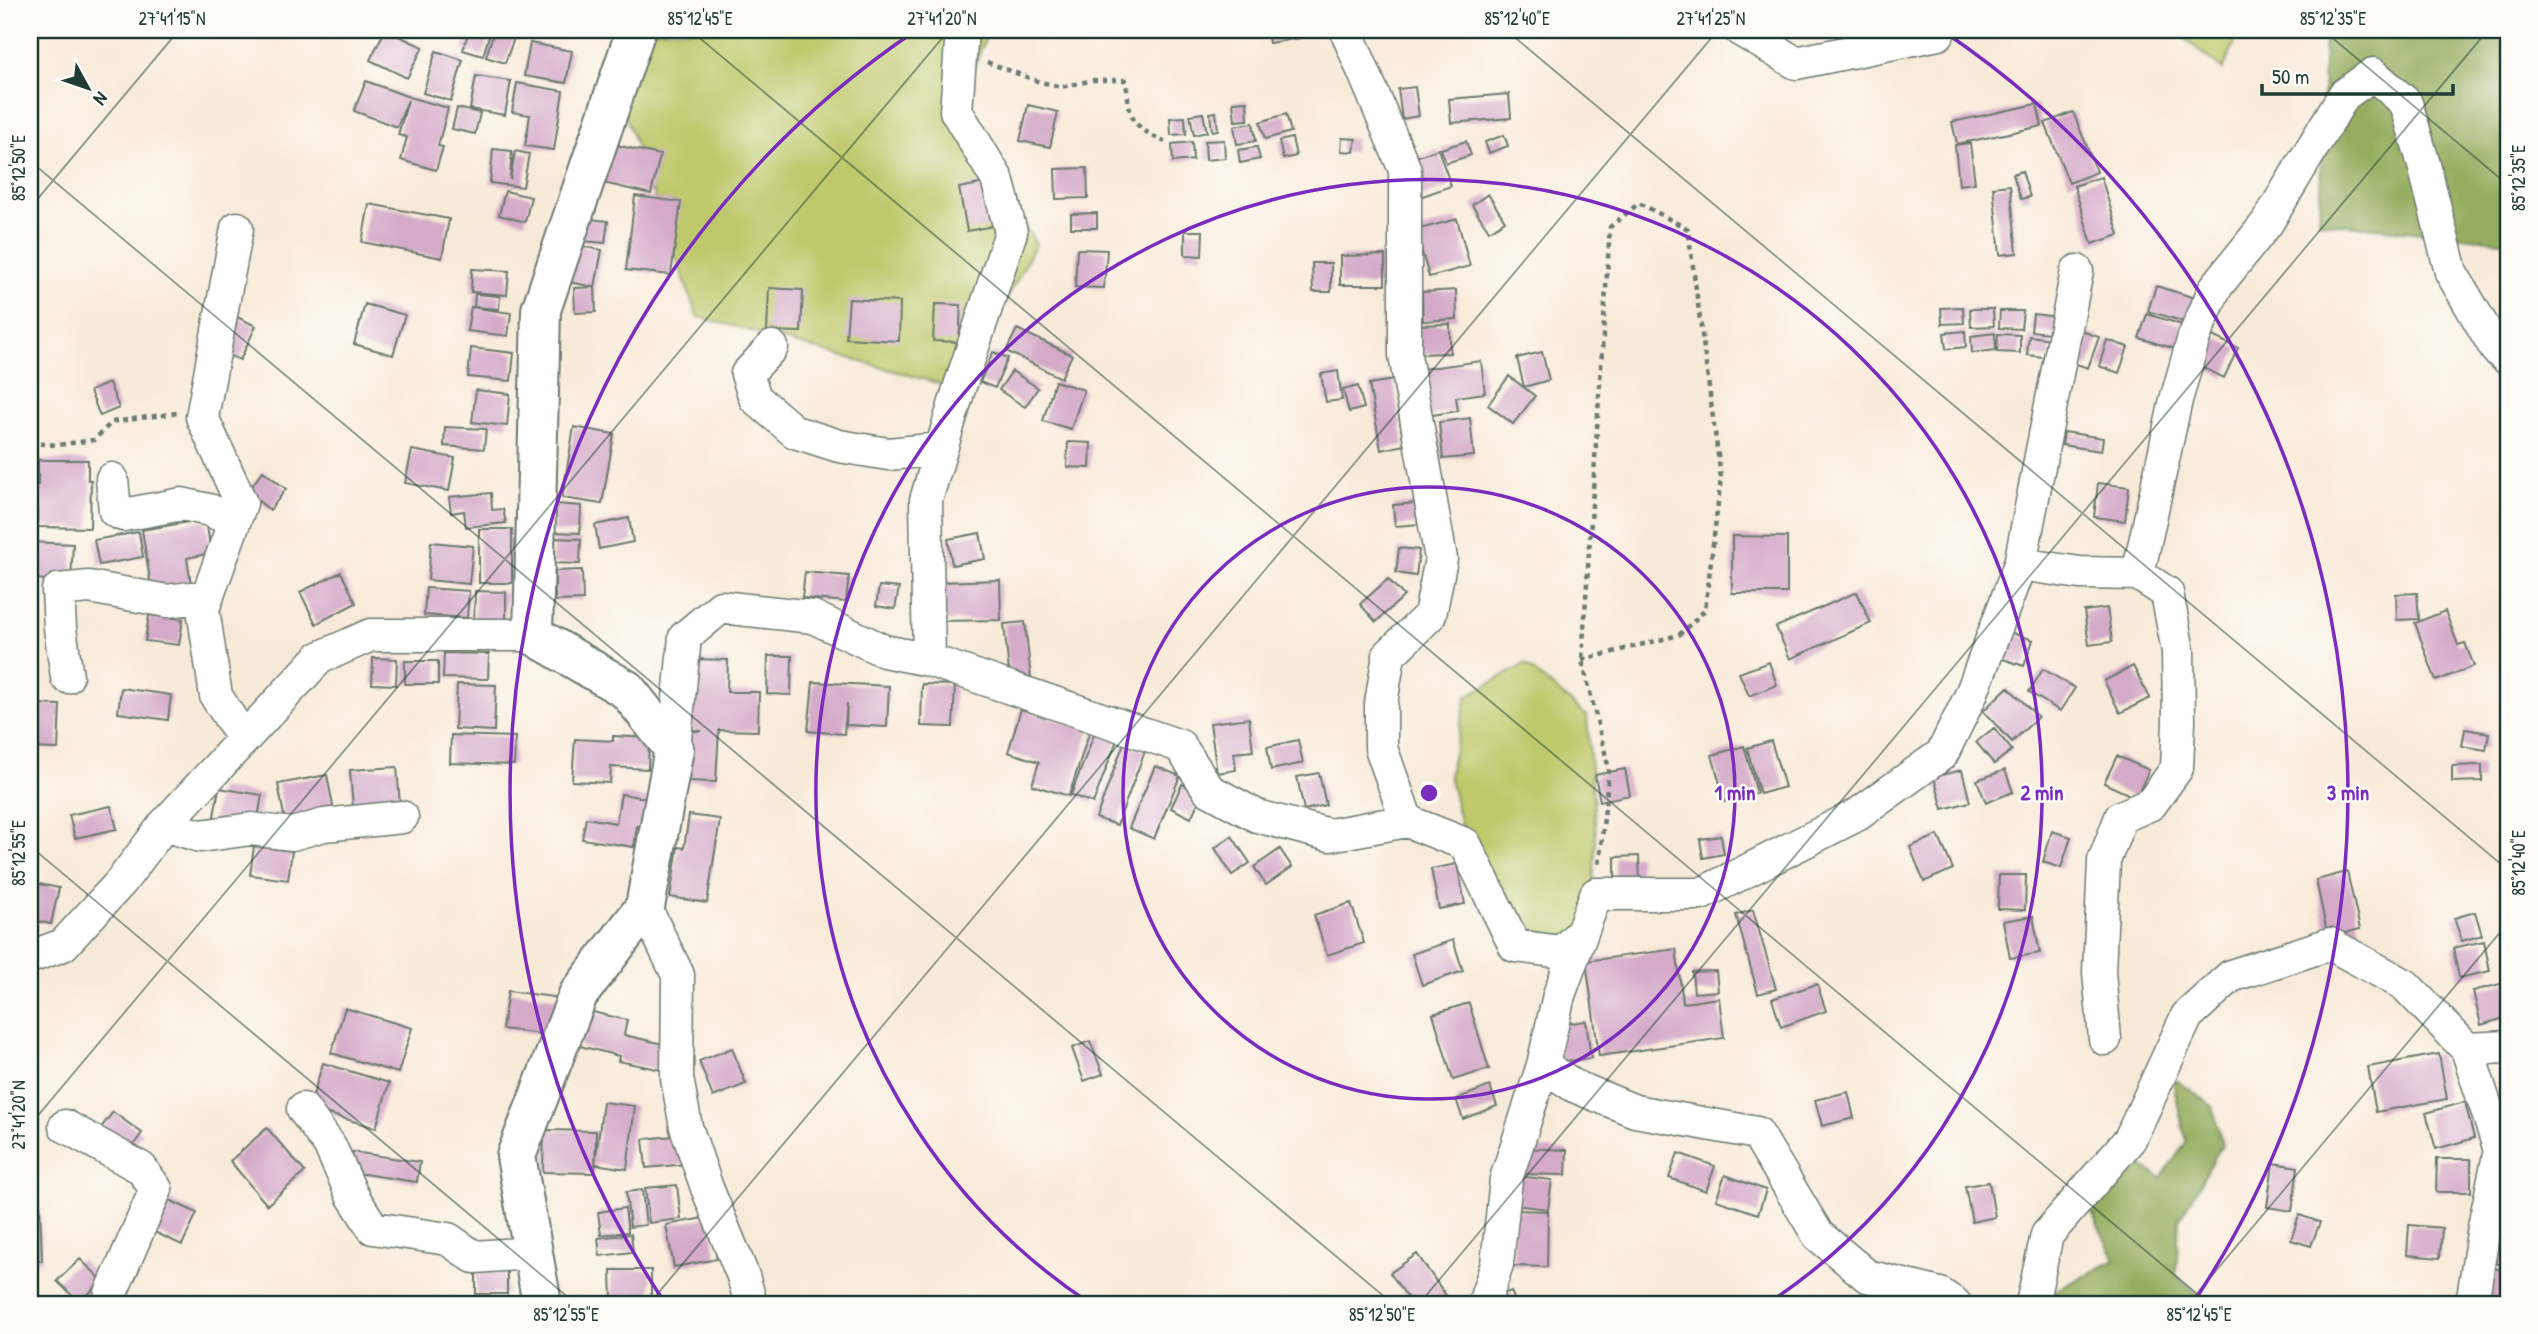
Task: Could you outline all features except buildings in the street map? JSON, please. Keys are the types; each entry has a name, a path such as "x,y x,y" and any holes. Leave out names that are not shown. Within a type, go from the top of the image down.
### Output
{"street":[{"path":"533,635 541,310 636,30"},
{"path":"1346,30 1405,170 1405,355 1441,559 1430,615 1389,655 1381,703 1381,748 1407,821"},
{"path":"1740,30 1796,63 1938,34"},
{"path":"929,660 926,500 1011,232 997,179 956,111 961,43"},
{"path":"2138,574 2175,400 2194,337 2215,288 2267,223 2344,95 2373,74 2406,103 2451,272 2496,349 2508,359"},
{"path":"236,228 202,417 241,503 203,609 216,696 243,738"},
{"path":"1597,894 1701,894 1857,815 1942,754 1971,695 2020,564 2077,271"},
{"path":"772,347 747,374 755,397 795,432 839,446 888,454 941,449"},
{"path":"112,479 116,511 123,514 182,504 209,510 234,522"},
{"path":"2020,564 2080,573 2138,574 2167,593 2178,651 2177,768 2151,804 2121,817 2104,861 2099,972 2105,1039"},
{"path":"68,677 60,628 58,590 89,587 167,601 208,596"},
{"path":"542,1304 516,1156 578,995 645,907 674,748 685,637 721,607 813,617 884,651 929,660 1180,747 1209,790 1258,816 1330,835 1407,821 1465,844 1514,946 1562,952 1582,932 1597,894"},
{"path":"30,957 63,945 121,882 164,825 318,658 372,635 533,635 627,690 674,748"},
{"path":"164,825 200,835 251,829 292,834 324,825 402,817"},
{"path":"1484,1304 1497,1264 1506,1179 1543,1065 1559,995 1597,894"},
{"path":"645,907 678,975 677,1078 686,1126 706,1188 743,1276 751,1304"},
{"path":"2032,1304 2047,1235 2130,1139 2187,1016 2231,976 2330,944 2405,985 2467,1049 2500,1150 2472,1304"},
{"path":"2467,1049 2508,1047"},
{"path":"1543,1065 1574,1086 1635,1111 1757,1133 1818,1236 1867,1276 1940,1294 1955,1304"},
{"path":"303,1109 330,1146 352,1195 373,1228 448,1239 474,1257 532,1253"},
{"path":"65,1126 141,1168 156,1189 111,1293 109,1304"}],"path":[{"path":"961,43 995,63 1037,81 1061,87 1094,80 1126,80 1129,113 1141,131 1165,142"},
{"path":"1582,660 1679,635 1705,610 1721,478 1688,229 1639,203 1610,227 1582,660 1609,769 1597,894"},
{"path":"30,443 57,445 94,440 112,422 175,412 202,417"}],"green space":[{"path":"631,30 989,30 956,111 1036,244 959,389 697,316 616,89"},
{"path":"2175,30 2240,30 2223,70"},
{"path":"2325,30 2508,30 2508,242 2319,222"},
{"path":"1525,664 1587,716 1596,837 1591,920 1570,936 1520,928 1461,825 1449,775 1467,696"},
{"path":"2172,1077 2213,1106 2222,1145 2179,1220 2176,1275 2209,1304 2038,1304 2043,1297 2115,1260 2090,1209 2133,1160 2161,1178 2186,1142"}]}
